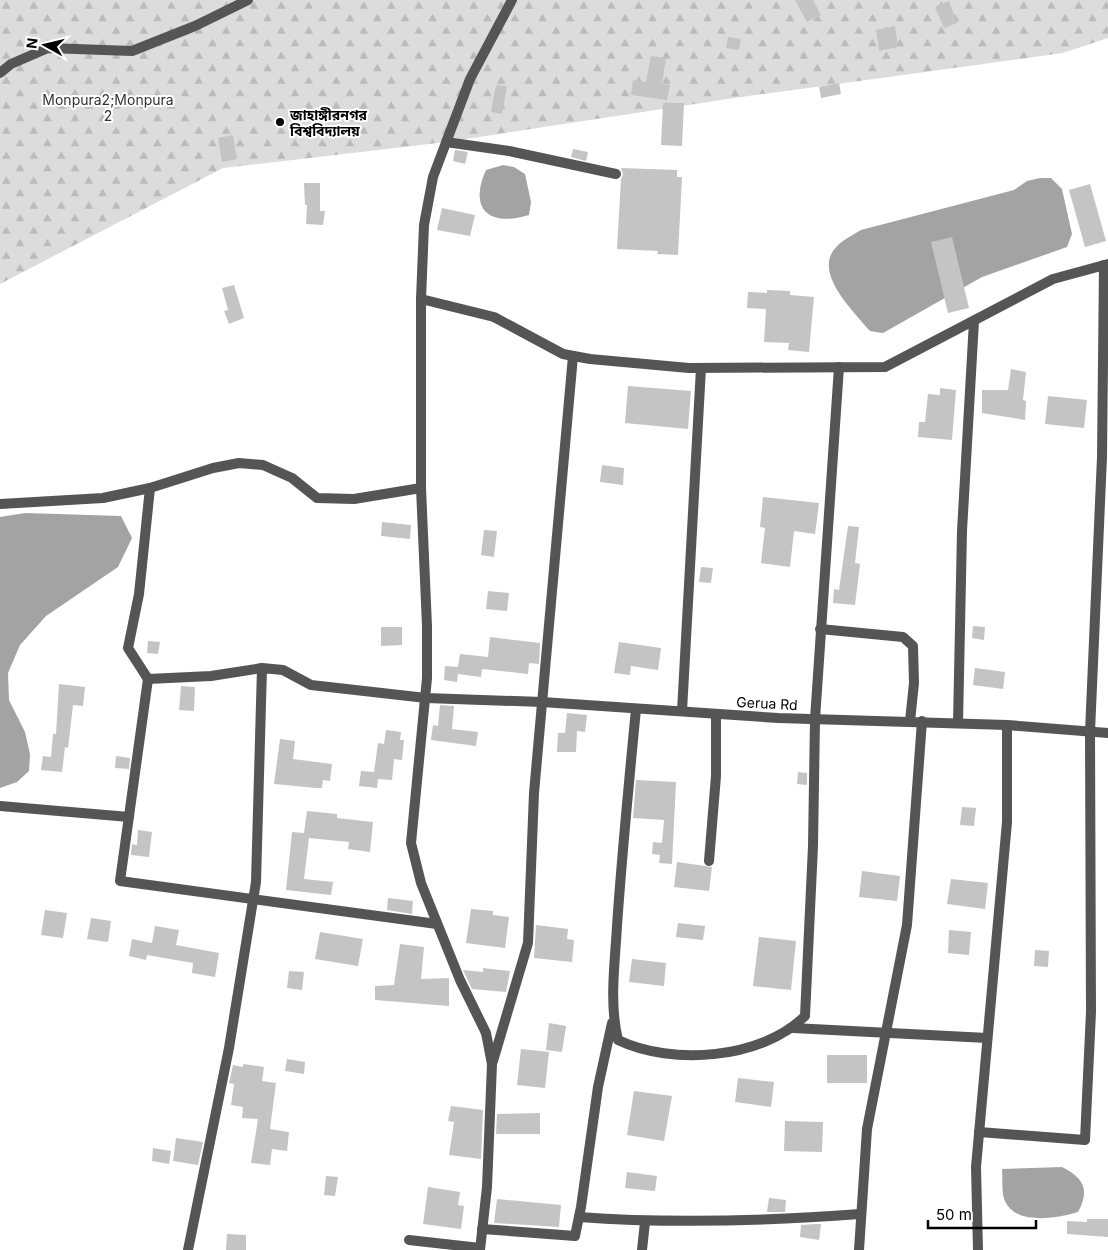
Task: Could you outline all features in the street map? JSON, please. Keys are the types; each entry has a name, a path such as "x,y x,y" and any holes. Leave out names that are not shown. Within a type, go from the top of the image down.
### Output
{"street":[{"path":"0,73 11,64 48,48 132,52 195,26 248,0"},
{"path":"409,1240 480,1249 488,1187 492,1064 486,1034 460,980 437,924 421,883 411,843 426,698 427,626 421,488 421,299 424,225 433,178 470,80 507,5 512,0"},
{"path":"446,142 509,151 616,174"},
{"path":"421,299 494,317 563,354 573,356 701,368 885,367 1053,279 1106,265 1104,513 1090,732 1091,1012 1085,1140 979,1132"},
{"path":"958,723 962,531 974,321"},
{"path":"492,1064 528,943 534,793 573,356"},
{"path":"613,1019 618,1040 636,1048 699,1056 764,1042 793,1028 805,1016 813,846 815,718 839,367"},
{"path":"682,711 701,368"},
{"path":"0,504 103,498 150,488 213,468 239,463 263,465 292,478 317,498 354,499 421,488"},
{"path":"150,488 139,594 128,648 148,679 120,881 437,924"},
{"path":"820,629 903,637 913,646 914,683 910,721"},
{"path":"188,1250 228,1048 256,882 262,668"},
{"name":"Gerua Rd","path":"148,679 211,676 262,668 283,670 311,685 426,698 542,702 716,714 1007,725 1108,733"},
{"path":"482,1229 575,1236 598,1087 613,1019 621,869 636,708"},
{"path":"709,861 716,776 716,714"},
{"path":"859,1250 867,1129 884,1032 906,925 922,721"},
{"path":"978,1250 976,1167 1007,822 1007,725"},
{"path":"0,806 129,817"},
{"path":"793,1028 987,1038"},
{"path":"579,1217 645,1222 788,1219 860,1214"},
{"path":"642,1250 645,1222"}],"green space":[{"name":"Monpura2;Monpura 2","path":"0,0 1108,0 1108,38 1063,53 741,97 446,142 223,168 0,284"}],"shaded area":[{"path":"503,165 514,167 525,174 531,202 529,215 503,219 494,217 486,212 481,205 481,184 486,170"},
{"path":"1051,178 1062,189 1072,234 1067,247 982,277 883,333 870,331 839,294 833,283 829,272 829,261 833,251 842,242 861,230 1014,190 1027,181"},
{"path":"25,513 121,516 132,538 118,567 46,616 20,645 8,673 9,700 25,732 30,754 29,771 17,782 0,788 0,517"},
{"path":"1062,1167 1080,1180 1083,1185 1084,1197 1078,1212 1049,1218 1038,1218 1018,1214 1010,1209 1004,1197 1002,1169"}],"building":[{"path":"795,0 813,0 821,15 807,22"},
{"path":"949,1 957,23 944,28 935,7"},
{"path":"895,26 898,47 879,51 876,30"},
{"path":"728,37 741,39 739,50 726,48"},
{"path":"651,56 666,58 662,84 670,85 667,100 631,95 633,80 646,82"},
{"path":"839,83 841,94 821,98 819,87"},
{"path":"496,85 507,86 502,114 491,112"},
{"path":"663,103 684,103 682,146 661,145"},
{"path":"233,135 237,159 222,162 218,138"},
{"path":"573,149 588,152 586,161 571,157"},
{"path":"455,150 468,152 465,164 453,161"},
{"path":"621,168 677,170 677,177 682,177 678,255 657,254 658,251 617,249 621,179 623,175"},
{"path":"304,183 320,183 320,211 325,211 323,225 306,224 307,205 305,205"},
{"path":"1090,184 1106,241 1085,247 1069,190"},
{"path":"442,208 475,215 470,236 437,230"},
{"path":"952,237 969,308 948,313 931,242"},
{"path":"234,285 244,318 229,324 224,311 228,310 222,288"},
{"path":"767,290 790,291 790,295 814,297 809,352 788,350 789,343 764,342 766,309 747,308 748,292 767,293"},
{"path":"1011,369 1026,372 1023,400 1026,401 1025,420 982,413 982,390 1008,390"},
{"path":"628,386 691,391 688,429 625,423"},
{"path":"940,388 956,390 952,440 918,437 919,422 925,422 928,394 940,395"},
{"path":"1048,396 1087,400 1084,428 1045,424"},
{"path":"602,465 624,468 623,485 600,482"},
{"path":"763,497 819,503 815,534 794,531 790,567 761,563 765,528 760,527"},
{"path":"382,522 411,525 410,539 381,536"},
{"path":"848,526 859,527 855,563 860,564 855,605 833,603 834,589 839,590"},
{"path":"484,530 497,531 494,557 481,555"},
{"path":"701,567 713,568 711,583 699,582"},
{"path":"488,591 509,593 507,611 486,609"},
{"path":"973,626 985,627 984,640 972,638"},
{"path":"381,627 402,627 402,645 381,646"},
{"path":"490,637 540,643 539,664 529,663 528,674 482,669 481,677 458,674 457,682 444,680 445,666 458,667 460,654 488,657"},
{"path":"148,641 160,642 158,654 147,653"},
{"path":"619,642 661,648 658,670 631,666 630,675 614,673"},
{"path":"975,668 1005,672 1003,689 973,685"},
{"path":"59,684 85,687 83,706 73,705 68,748 65,747 62,772 41,770 43,756 51,757 53,734 56,734"},
{"path":"181,686 195,687 194,711 179,710"},
{"path":"440,705 454,706 452,729 478,732 476,746 431,740 433,725 438,726"},
{"path":"567,713 587,715 585,732 577,731 576,752 557,752 558,733 565,733"},
{"path":"386,730 401,732 400,740 404,740 402,760 394,759 392,780 378,779 377,788 359,786 361,771 374,772 378,743 384,744"},
{"path":"280,739 295,741 293,759 332,764 330,781 323,780 322,788 274,784"},
{"path":"116,756 130,758 129,769 115,768"},
{"path":"798,772 807,773 807,785 797,784"},
{"path":"636,780 676,782 672,864 659,863 660,855 652,854 653,842 662,843 664,820 633,818"},
{"path":"962,807 976,808 974,826 960,825"},
{"path":"307,811 337,814 337,818 373,822 370,852 348,849 349,842 309,838 304,879 333,882 331,895 286,890 292,832 304,833"},
{"path":"138,830 152,832 149,857 131,855 132,844 137,845"},
{"path":"677,862 712,867 709,891 674,887"},
{"path":"862,871 900,876 897,901 859,897"},
{"path":"951,879 988,883 985,909 947,904"},
{"path":"388,898 413,901 412,914 387,910"},
{"path":"471,909 493,911 493,915 509,917 505,948 466,943"},
{"path":"45,910 67,913 63,938 41,935"},
{"path":"91,918 111,921 108,942 87,939"},
{"path":"678,923 705,926 703,940 676,937"},
{"path":"536,925 568,929 567,939 574,940 572,962 534,958"},
{"path":"155,926 179,930 176,945 219,953 215,977 192,973 193,963 147,955 146,960 129,956 132,939 152,943"},
{"path":"949,930 971,932 969,955 948,953"},
{"path":"320,932 363,939 358,966 315,959"},
{"path":"759,937 796,941 791,990 753,986"},
{"path":"400,944 424,947 421,979 449,978 449,1006 375,1000 375,986 394,985"},
{"path":"1035,950 1049,951 1048,967 1034,966"},
{"path":"632,959 666,963 664,986 629,982"},
{"path":"483,968 510,971 506,992 472,989 463,970 483,972"},
{"path":"289,971 304,972 302,990 287,988"},
{"path":"549,1023 566,1026 562,1052 546,1050"},
{"path":"521,1049 549,1052 545,1088 517,1085"},
{"path":"827,1055 867,1055 867,1083 827,1083"},
{"path":"287,1059 305,1062 304,1074 285,1071"},
{"path":"243,1064 264,1067 262,1081 276,1083 270,1129 289,1132 287,1151 272,1149 270,1165 251,1163 258,1119 242,1118 243,1107 231,1105 234,1084 229,1083 233,1065 243,1067"},
{"path":"738,1078 774,1082 771,1107 735,1102"},
{"path":"634,1091 672,1096 664,1141 627,1135"},
{"path":"451,1106 483,1110 481,1159 449,1155 454,1122 448,1121"},
{"path":"540,1113 540,1134 496,1134 497,1114"},
{"path":"785,1121 823,1122 822,1152 784,1151"},
{"path":"176,1138 203,1142 198,1165 173,1161"},
{"path":"153,1148 171,1151 169,1164 152,1161"},
{"path":"627,1172 657,1176 655,1191 625,1188"},
{"path":"326,1176 338,1177 335,1196 324,1195"},
{"path":"428,1187 460,1192 458,1205 464,1206 461,1229 423,1224"},
{"path":"769,1198 786,1200 785,1212 767,1212"},
{"path":"497,1199 561,1205 559,1227 494,1223"},
{"path":"1087,1219 1108,1219 1108,1237 1067,1234 1067,1221 1087,1222"},
{"path":"821,1224 819,1240 800,1237 801,1225"},
{"path":"227,1234 246,1235 246,1250 226,1250"}],"place":[{"name":"জাহাঙ্গীরনগর বিশ্ববিদ্যালয়","path":"280,122"}]}
